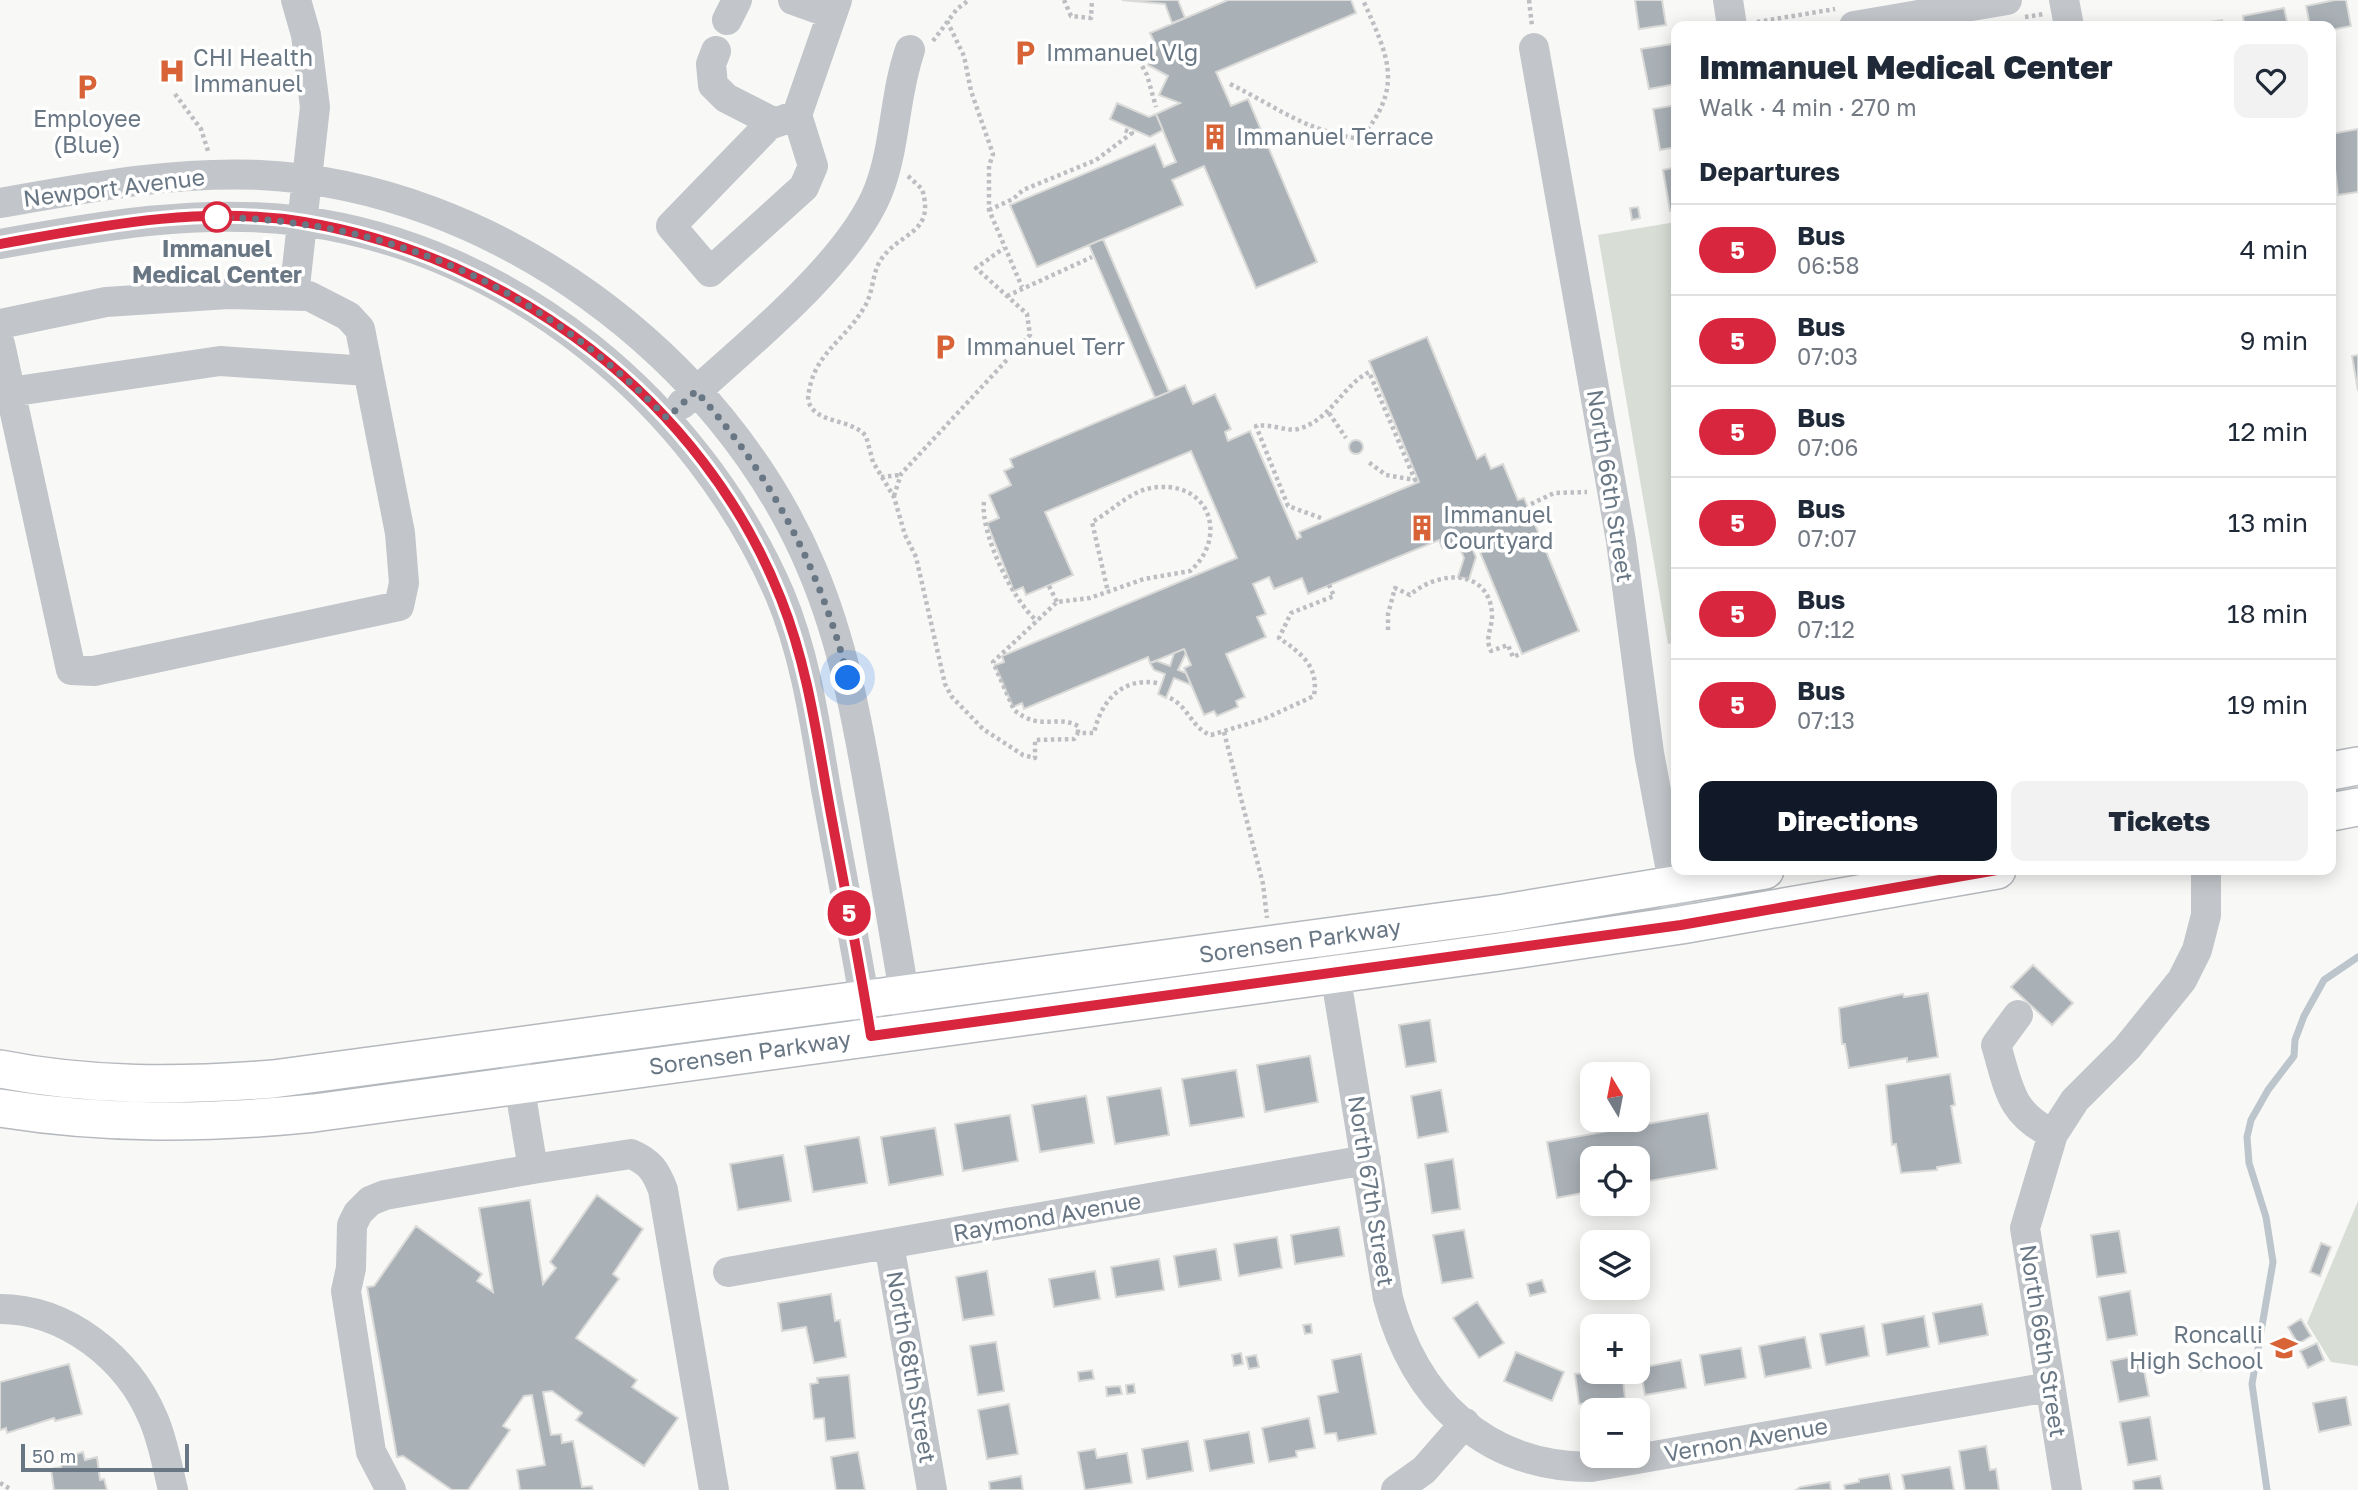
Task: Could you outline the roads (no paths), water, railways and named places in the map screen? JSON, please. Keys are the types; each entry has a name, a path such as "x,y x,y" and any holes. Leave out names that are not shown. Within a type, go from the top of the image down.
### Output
{"main road":[{"path":"2336,770 2358,766"},
{"path":"2336,811 2358,807"},
{"name":"Sorensen Parkway","path":"908,1013 1329,937 1673,887 1738,875"},
{"name":"Sorensen Parkway","path":"0,1069 105,1083 209,1084 346,1071 513,1047 868,1018 1335,973 1681,925 1968,875"},
{"name":"Sorensen Parkway","path":"0,1108 95,1120 231,1121 519,1085 868,1018"}],"street":[{"path":"294,295 315,107 306,35 296,0"},
{"path":"716,51 711,64 713,85 726,98 786,119 813,166 804,187 710,272 671,226 769,125 786,119 834,7 793,0"},
{"path":"1728,0 1738,21"},
{"path":"1849,17 2007,0"},
{"path":"2064,0 2068,21"},
{"name":"North 66th Street","path":"1534,48 1613,492 1645,722 1681,925"},
{"path":"667,418 794,302 864,219 886,168 899,85 910,50"},
{"name":"Newport Avenue","path":"0,203 178,176 261,175 305,180 416,207 497,240 596,300 660,354 741,443 770,487 797,534 829,613 853,700 908,1013"},
{"name":"Newport Avenue","path":"0,244 166,217 254,217 303,221 406,247 464,271 513,297 595,351 667,418 717,481 762,559 794,635 806,674 868,1018"},
{"path":"0,324 106,302 228,294 309,296 348,316 360,329 400,533 404,583 399,606 94,671 71,670 0,344"},
{"path":"10,392 220,361 368,371"},
{"name":"North 66th Street","path":"2067,1490 2025,1228 2053,1134 2075,1100 2127,1048 2182,980 2197,950 2206,915 2206,875"},
{"name":"North 67th Street","path":"1329,937 1388,1298 1398,1334 1424,1384 1465,1423"},
{"path":"2018,1015 1996,1045 2011,1097 2021,1114 2032,1124 2053,1134"},
{"path":"513,1047 533,1169"},
{"path":"391,1490 372,1452 347,1307 352,1226 358,1213 370,1201 385,1195 631,1154 646,1161 656,1171 663,1190 714,1490"},
{"name":"Raymond Avenue","path":"727,1272 1366,1160"},
{"name":"North 68th Street","path":"889,1244 932,1490"},
{"path":"0,1308 29,1312 64,1325 102,1350 120,1366 141,1394 153,1417 173,1490"},
{"name":"Vernon Avenue","path":"1465,1423 1484,1438 1527,1458 1571,1467 1591,1467 2049,1387"},
{"path":"1396,1490 1424,1470 1465,1423"}],"waterway":[{"path":"2267,1490 2252,1384 2273,1262 2266,1217 2249,1163 2247,1137 2251,1120 2268,1090 2294,1056 2295,1040 2304,1016 2324,980 2358,957"}],"place":[{"name":"Immanuel Vlg","path":"1025,53"},
{"name":"CHI Health Immanuel","path":"172,71"},
{"name":"Employee (Blue)","path":"87,87"},
{"name":"Immanuel Terrace","path":"1215,137"},
{"name":"Immanuel Medical Center","path":"217,217"},
{"name":"Immanuel Terr","path":"945,347"},
{"name":"Immanuel Courtyard","path":"1422,528"},
{"name":"Roncalli High School","path":"2284,1348"}]}
